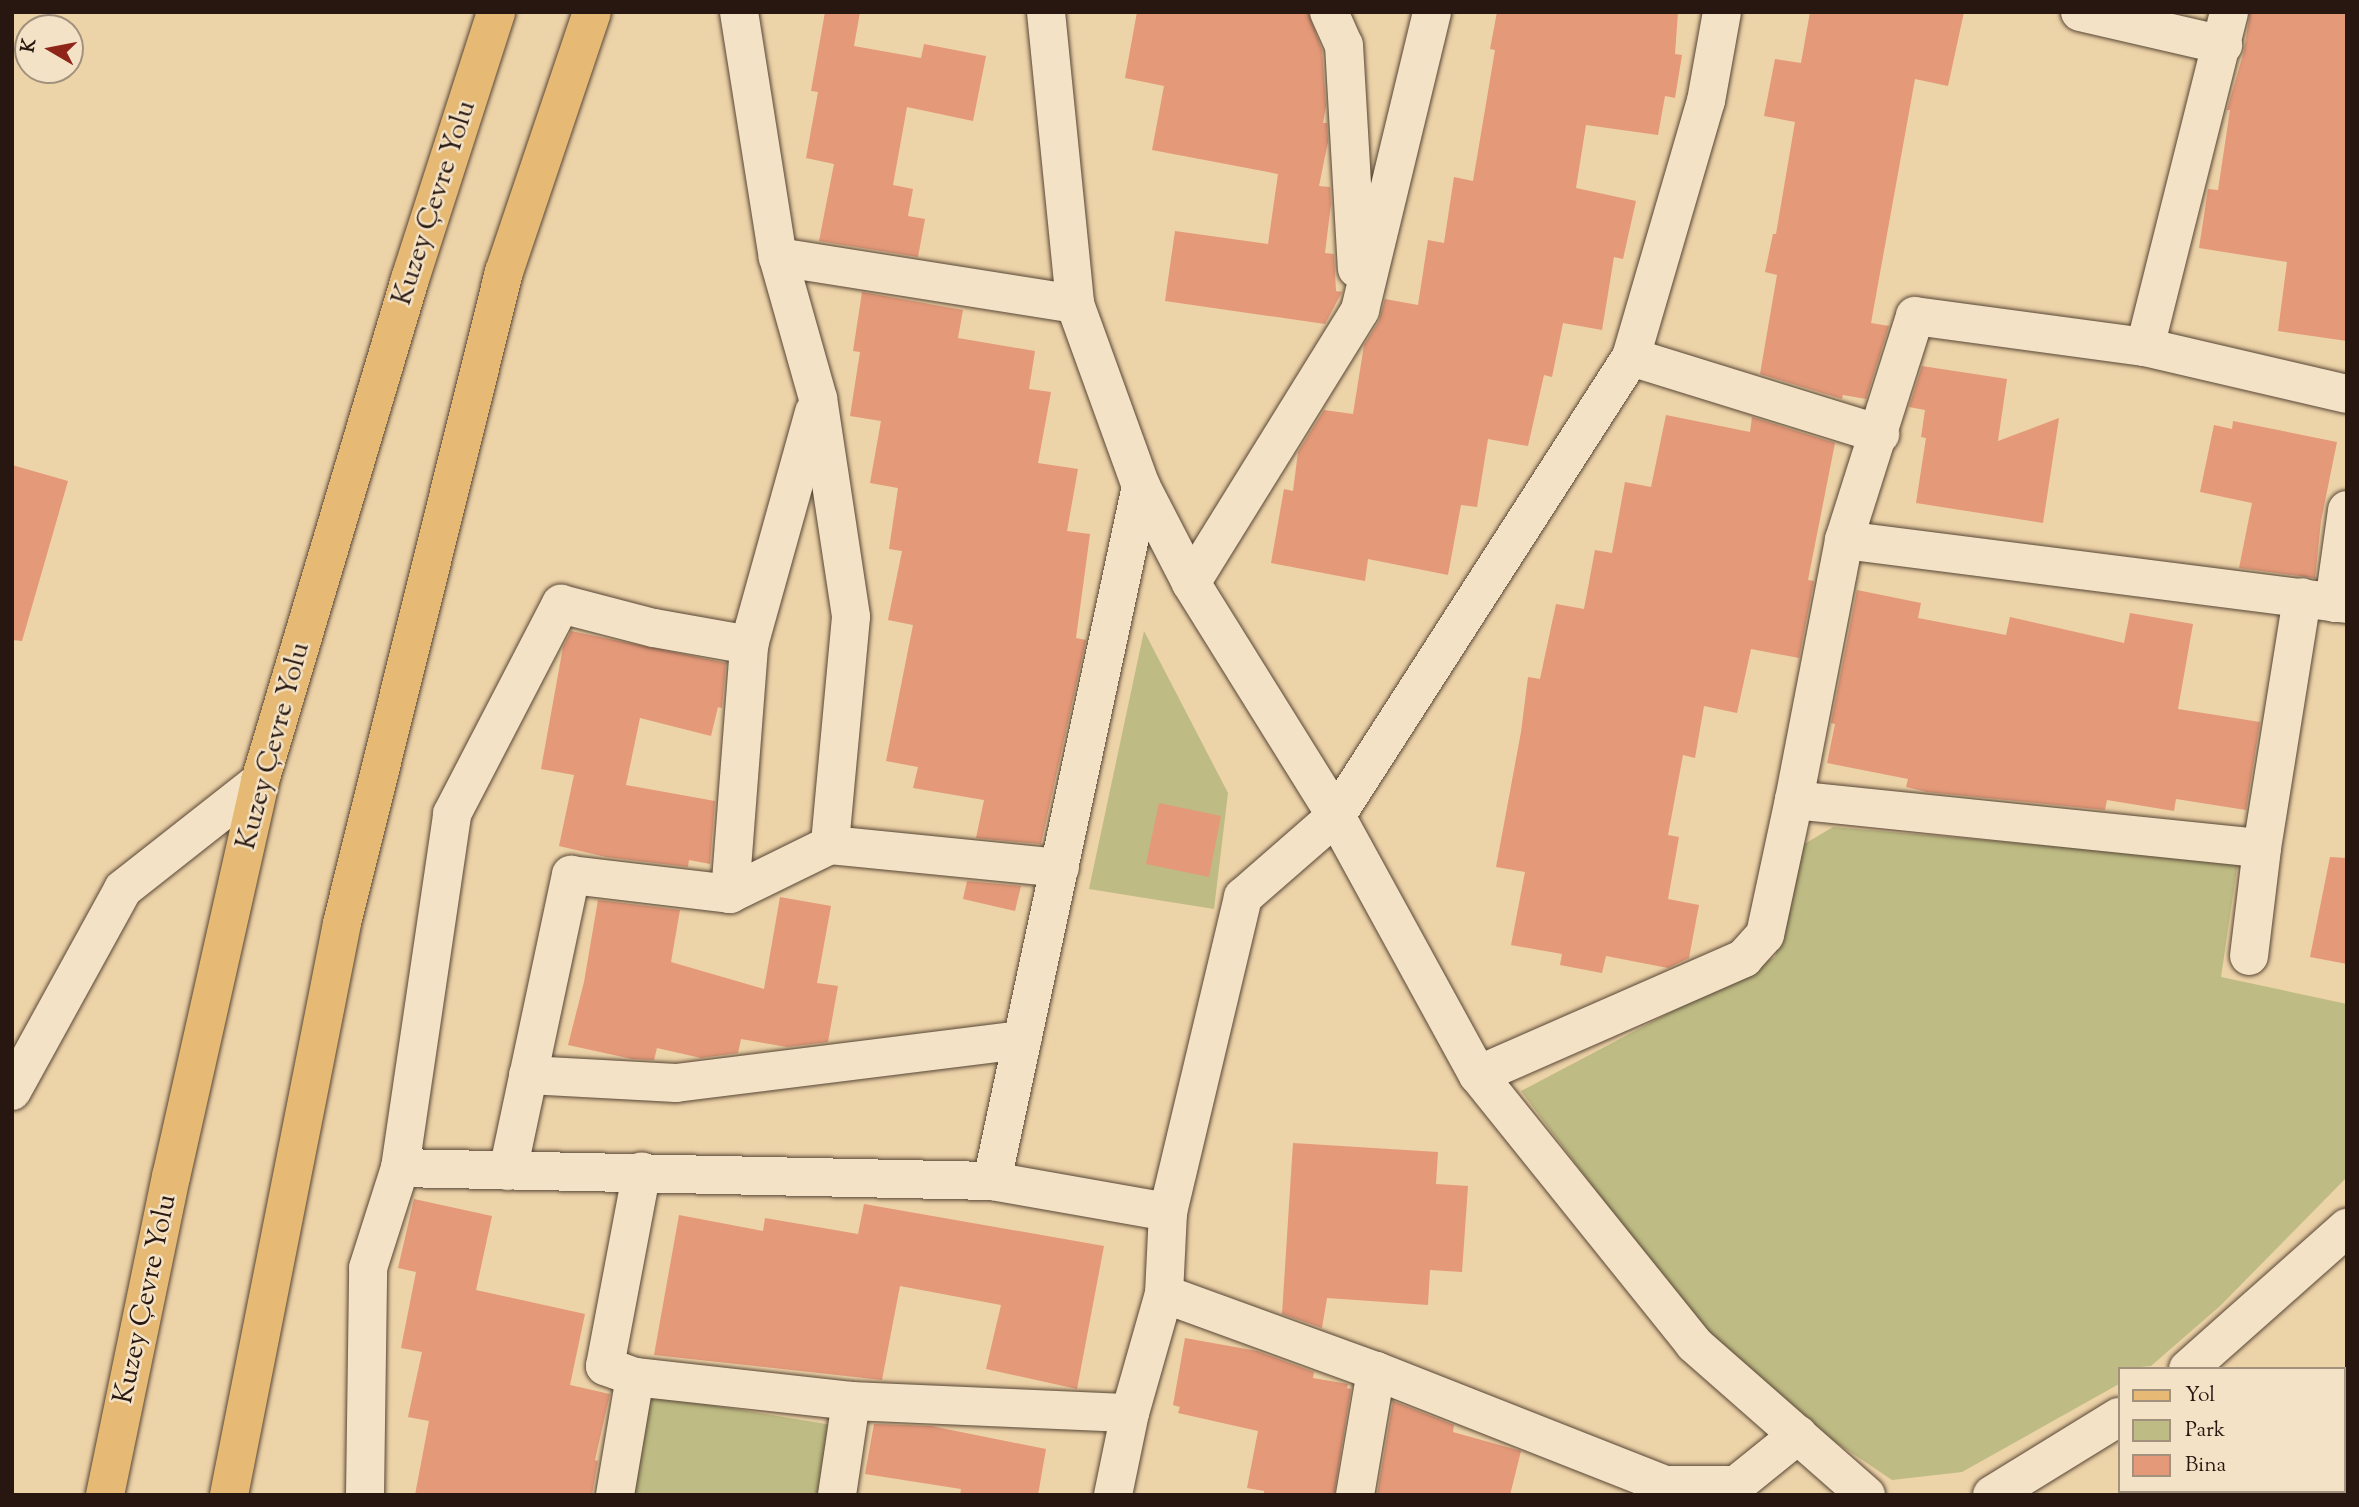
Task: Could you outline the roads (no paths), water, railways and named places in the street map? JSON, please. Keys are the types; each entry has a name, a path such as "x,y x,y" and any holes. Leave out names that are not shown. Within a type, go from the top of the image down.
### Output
{"main road":[{"name":"Kuzey Çevre Yolu","path":"105,1495 171,1177 260,781 407,293 496,12"},
{"path":"229,1495 342,923 504,272 592,12"}],"street":[{"path":"739,12 778,257 818,398 851,617 830,845"},
{"path":"1046,12 1076,304 1141,486 1191,583 1336,816 1478,1075 1694,1344 1866,1495"},
{"path":"1329,12 1344,45 1360,310"},
{"path":"1191,583 1360,310 1432,12"},
{"path":"1113,1495 1130,1413 1164,1294 1168,1212 1243,897 1336,816 1631,357 1706,101 1722,12"},
{"path":"2080,12 2226,28 2145,347"},
{"path":"778,257 1076,304"},
{"path":"1478,1075 1744,958 1765,935 1844,540 1880,434 1915,316 2145,347 2347,394"},
{"path":"1631,357 1880,434"},
{"path":"730,894 750,645 818,398"},
{"path":"992,1181 1141,486"},
{"path":"2249,956 2262,848 2328,601 2347,510"},
{"path":"1844,540 2328,601"},
{"path":"365,1495 368,1268 400,1168 452,814 561,604 653,628 750,645"},
{"path":"12,1091 123,889 260,781"},
{"path":"1794,800 2262,848"},
{"path":"508,1171 570,874 730,894 830,845 1060,868"},
{"path":"528,1076 676,1083 1022,1040"},
{"path":"400,1168 642,1171 992,1181 1168,1212"},
{"path":"642,1171 605,1366 635,1377 851,1401 1130,1413"},
{"path":"2190,1367 2347,1228"},
{"path":"1164,1294 1376,1371 1666,1485 1736,1485 1798,1435"},
{"path":"1356,1495 1376,1371"},
{"path":"615,1495 635,1377"},
{"path":"837,1495 851,1401"},
{"path":"1992,1495 2118,1419"}]}
